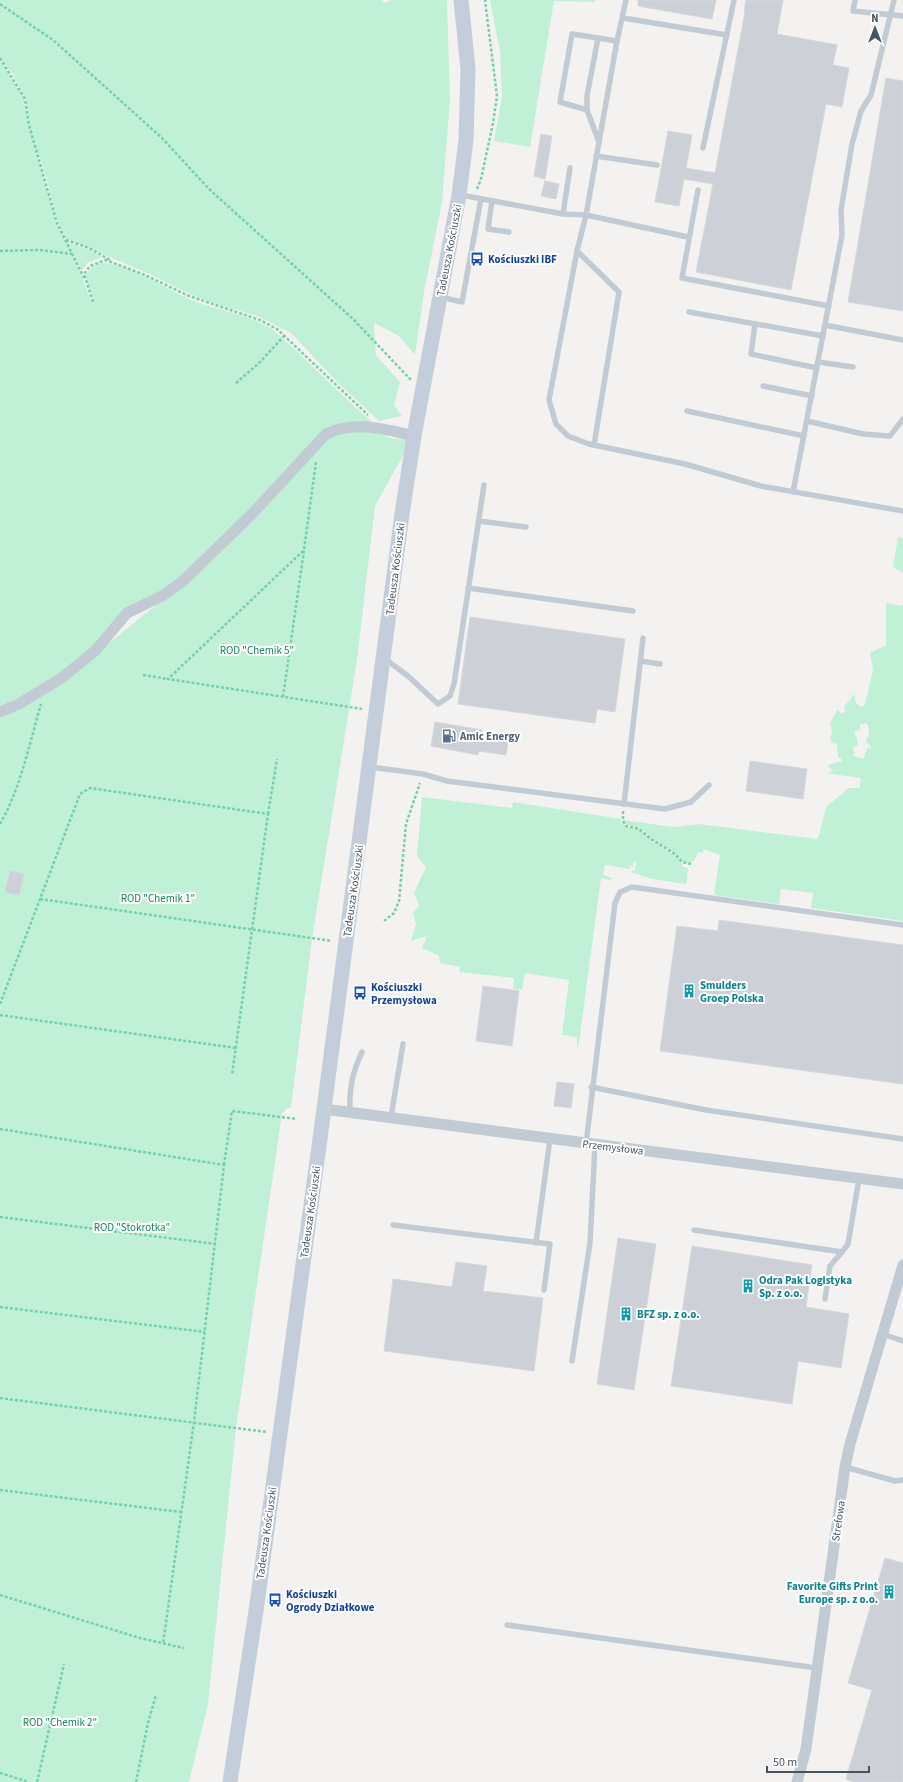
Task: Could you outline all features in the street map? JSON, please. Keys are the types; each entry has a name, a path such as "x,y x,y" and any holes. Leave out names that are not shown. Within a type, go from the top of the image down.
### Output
{"main road":[{"name":"Tadeusza Kościuszki","path":"230,1782 257,1604 414,436 440,297 466,196 468,69 460,0"}],"street":[{"path":"0,712 47,688 87,658 127,613 168,592 192,572 252,514 326,434 341,428 360,426 392,430 414,436"},
{"name":"Przemysłowa","path":"324,1109 590,1145 903,1184"},
{"name":"Strefowa","path":"797,1782 806,1749 845,1467 903,1265"}],"lane":[{"path":"626,0 617,41 586,215 577,251 549,400 556,424 568,436 594,445 685,464 761,486 903,511"},
{"path":"703,148 734,0"},
{"path":"855,0 853,11 903,16"},
{"path":"793,492 842,235 841,210 852,144 861,111 871,95 889,15 894,0"},
{"path":"623,18 727,35"},
{"path":"587,110 560,102 572,34 617,41"},
{"path":"598,38 587,96 587,110 599,142"},
{"path":"596,156 658,165"},
{"path":"563,214 570,168"},
{"path":"698,190 688,237 682,278 829,306"},
{"path":"466,196 563,214 586,215 688,237"},
{"path":"440,297 462,302 481,199"},
{"path":"492,201 488,229 509,232"},
{"path":"577,251 620,292 594,445"},
{"path":"689,312 823,336"},
{"path":"755,324 751,354 817,368"},
{"path":"825,325 903,340"},
{"path":"818,362 853,367"},
{"path":"763,386 812,396"},
{"path":"687,411 804,436"},
{"path":"807,421 863,434 890,436 903,419"},
{"path":"383,658 408,676 438,704 450,696 454,684 484,485"},
{"path":"479,521 526,527"},
{"path":"468,588 633,611"},
{"path":"624,804 643,638"},
{"path":"641,661 660,664"},
{"path":"369,767 423,774 447,781 665,809 691,802 709,784"},
{"path":"572,1361 590,1243 590,1145 592,1087 615,903 620,892 632,887 903,925"},
{"path":"391,1117 403,1044"},
{"path":"350,1112 349,1093 354,1069 362,1052"},
{"path":"592,1087 706,1110 903,1139"},
{"path":"536,1243 550,1139"},
{"path":"825,1299 830,1266 848,1244 859,1179"},
{"path":"393,1225 550,1244 544,1290"},
{"path":"694,1230 842,1252"},
{"path":"882,1334 903,1340"},
{"path":"845,1467 895,1481 903,1480"},
{"path":"507,1624 817,1668"}],"path":[{"path":"466,196 481,179 497,96 484,0"},
{"path":"0,4 53,40 162,138 209,189 353,319 422,392"},
{"path":"0,58 25,99 32,136 45,175 57,222 73,254 93,302"},
{"path":"65,239 89,248 116,263 194,298 260,320 285,336 369,417"},
{"path":"0,251 39,250 73,254"},
{"path":"86,284 84,274 90,266 102,260 116,263"},
{"path":"236,383 260,363 285,336"},
{"path":"283,696 317,458"},
{"path":"168,679 304,550"},
{"path":"143,675 377,711"},
{"path":"0,824 8,810 22,774 31,737 47,688"},
{"path":"232,1075 277,759"},
{"path":"384,921 394,913 399,901 407,819 423,774"},
{"path":"0,1004 80,794 90,788 268,814"},
{"path":"624,804 623,822 626,826 639,829 651,839 675,854 682,862 691,864"},
{"path":"40,899 346,943"},
{"path":"0,1015 236,1048"},
{"path":"163,1644 194,1422 216,1244 224,1165 232,1111 297,1120"},
{"path":"0,1129 224,1165"},
{"path":"0,1217 216,1244"},
{"path":"0,1307 205,1332"},
{"path":"0,1398 279,1433"},
{"path":"0,1490 181,1512"},
{"path":"0,1595 140,1638 184,1648"},
{"path":"37,1782 64,1664"},
{"path":"136,1782 148,1722 156,1695"},
{"path":"0,1773 29,1782"}],"green space":[{"path":"0,0 381,0 386,3 390,0 447,0 450,100 442,203 424,292 415,355 399,336 374,323 376,355 400,382 394,405 402,416 379,421 337,382 291,333 257,316 210,302 190,294 147,273 65,238 56,216 40,158 35,148 56,222 76,262 92,303 94,301 86,275 94,266 105,263 127,268 189,299 241,315 261,323 277,333 376,425 344,423 292,468 185,575 152,597 81,661 0,710 0,60 23,96 32,137 25,97 12,73 0,58"},
{"path":"490,0 595,0 595,2 554,1 530,147 494,141 502,96 500,52"},
{"path":"67,242 89,250 102,257 87,263 82,271"},
{"path":"347,430 380,432 390,438 397,439 414,436 375,506 357,660 312,939 291,1108 287,1108 282,1114 236,1428 208,1705 189,1782 0,1782 0,713 97,653 172,592 327,439"},
{"path":"898,537 903,538 903,573 893,567"},
{"path":"886,603 901,606 903,604 903,921 811,908 813,893 781,889 779,904 714,895 720,855 703,849 703,853 698,852 694,861 684,863 676,854 650,838 643,830 625,824 624,820 673,827 699,824 818,839 826,807 849,788 860,788 861,778 826,773 833,771 827,765 842,761 841,758 838,758 837,744 832,743 830,738 832,732 830,723 837,710 842,714 845,711 844,707 854,694 856,703 862,707 865,704 873,670 870,653 886,645","holes":["865,723 868,725 869,733 866,742 871,747 871,750 868,747 863,759 852,755 855,754 853,747 858,746 857,738 854,732 860,730 860,725"]},
{"path":"422,797 512,808 513,802 621,819 621,823 626,827 641,830 652,841 674,854 682,863 682,866 688,868 687,882 685,884 652,879 631,872 632,870 635,871 636,861 633,863 633,867 629,865 630,869 605,865 603,875 612,878 611,880 601,878 577,1049 577,1037 562,1035 569,980 525,973 522,990 513,989 514,978 459,972 460,967 440,963 439,956 422,948 427,936 411,941 416,924 413,913 419,905 414,893 426,867 417,856"}],"building":[{"path":"638,0 716,0 712,19 638,6"},
{"path":"746,0 783,0 777,34 837,45 833,65 849,68 842,107 826,104 791,290 696,272 713,184 684,179 679,206 655,202 668,131 692,135 686,168 715,173"},
{"path":"886,78 903,81 903,311 848,302"},
{"path":"541,134 552,136 545,179 534,176"},
{"path":"545,181 559,184 556,199 541,196"},
{"path":"470,617 625,639 615,712 597,709 595,723 458,704"},
{"path":"435,722 482,730 481,737 508,741 506,755 479,751 478,755 431,746"},
{"path":"750,761 807,769 803,799 746,791"},
{"path":"10,871 24,874 19,895 5,892"},
{"path":"719,920 903,945 903,1084 660,1051 677,926 718,931"},
{"path":"483,986 519,991 512,1046 476,1041"},
{"path":"557,1082 574,1084 571,1108 554,1106"},
{"name":"BFZ sp. z o.o.","path":"618,1238 656,1244 634,1390 597,1384"},
{"path":"692,1246 812,1265 806,1307 849,1314 841,1368 798,1361 792,1404 671,1386"},
{"path":"456,1262 487,1266 483,1291 543,1298 534,1371 384,1351 393,1279 452,1287"},
{"path":"885,1558 903,1563 903,1782 854,1782 846,1779 872,1690 848,1683"}],"place":[{"name":"Kościuszki IBF","path":"477,259"},
{"name":"Amic Energy","path":"449,736"},
{"name":"Smulders Groep Polska","path":"689,991"},
{"name":"Kościuszki Przemysłowa","path":"360,993"},
{"name":"Odra Pak Logistyka Sp. z o.o.","path":"748,1286"},
{"name":"BFZ sp. z o.o.","path":"626,1314"},
{"name":"Favorite Gifts Print Europe sp. z o.o.","path":"889,1592"},
{"name":"Kościuszki Ogrody Działkowe","path":"275,1600"}],"park label":[{"name":"ROD \"Chemik 5\"","path":"257,650"},
{"name":"ROD \"Chemik 1\"","path":"158,898"},
{"name":"ROD \"Stokrotka\"","path":"132,1227"},
{"name":"ROD \"Chemik 2\"","path":"60,1722"}]}
